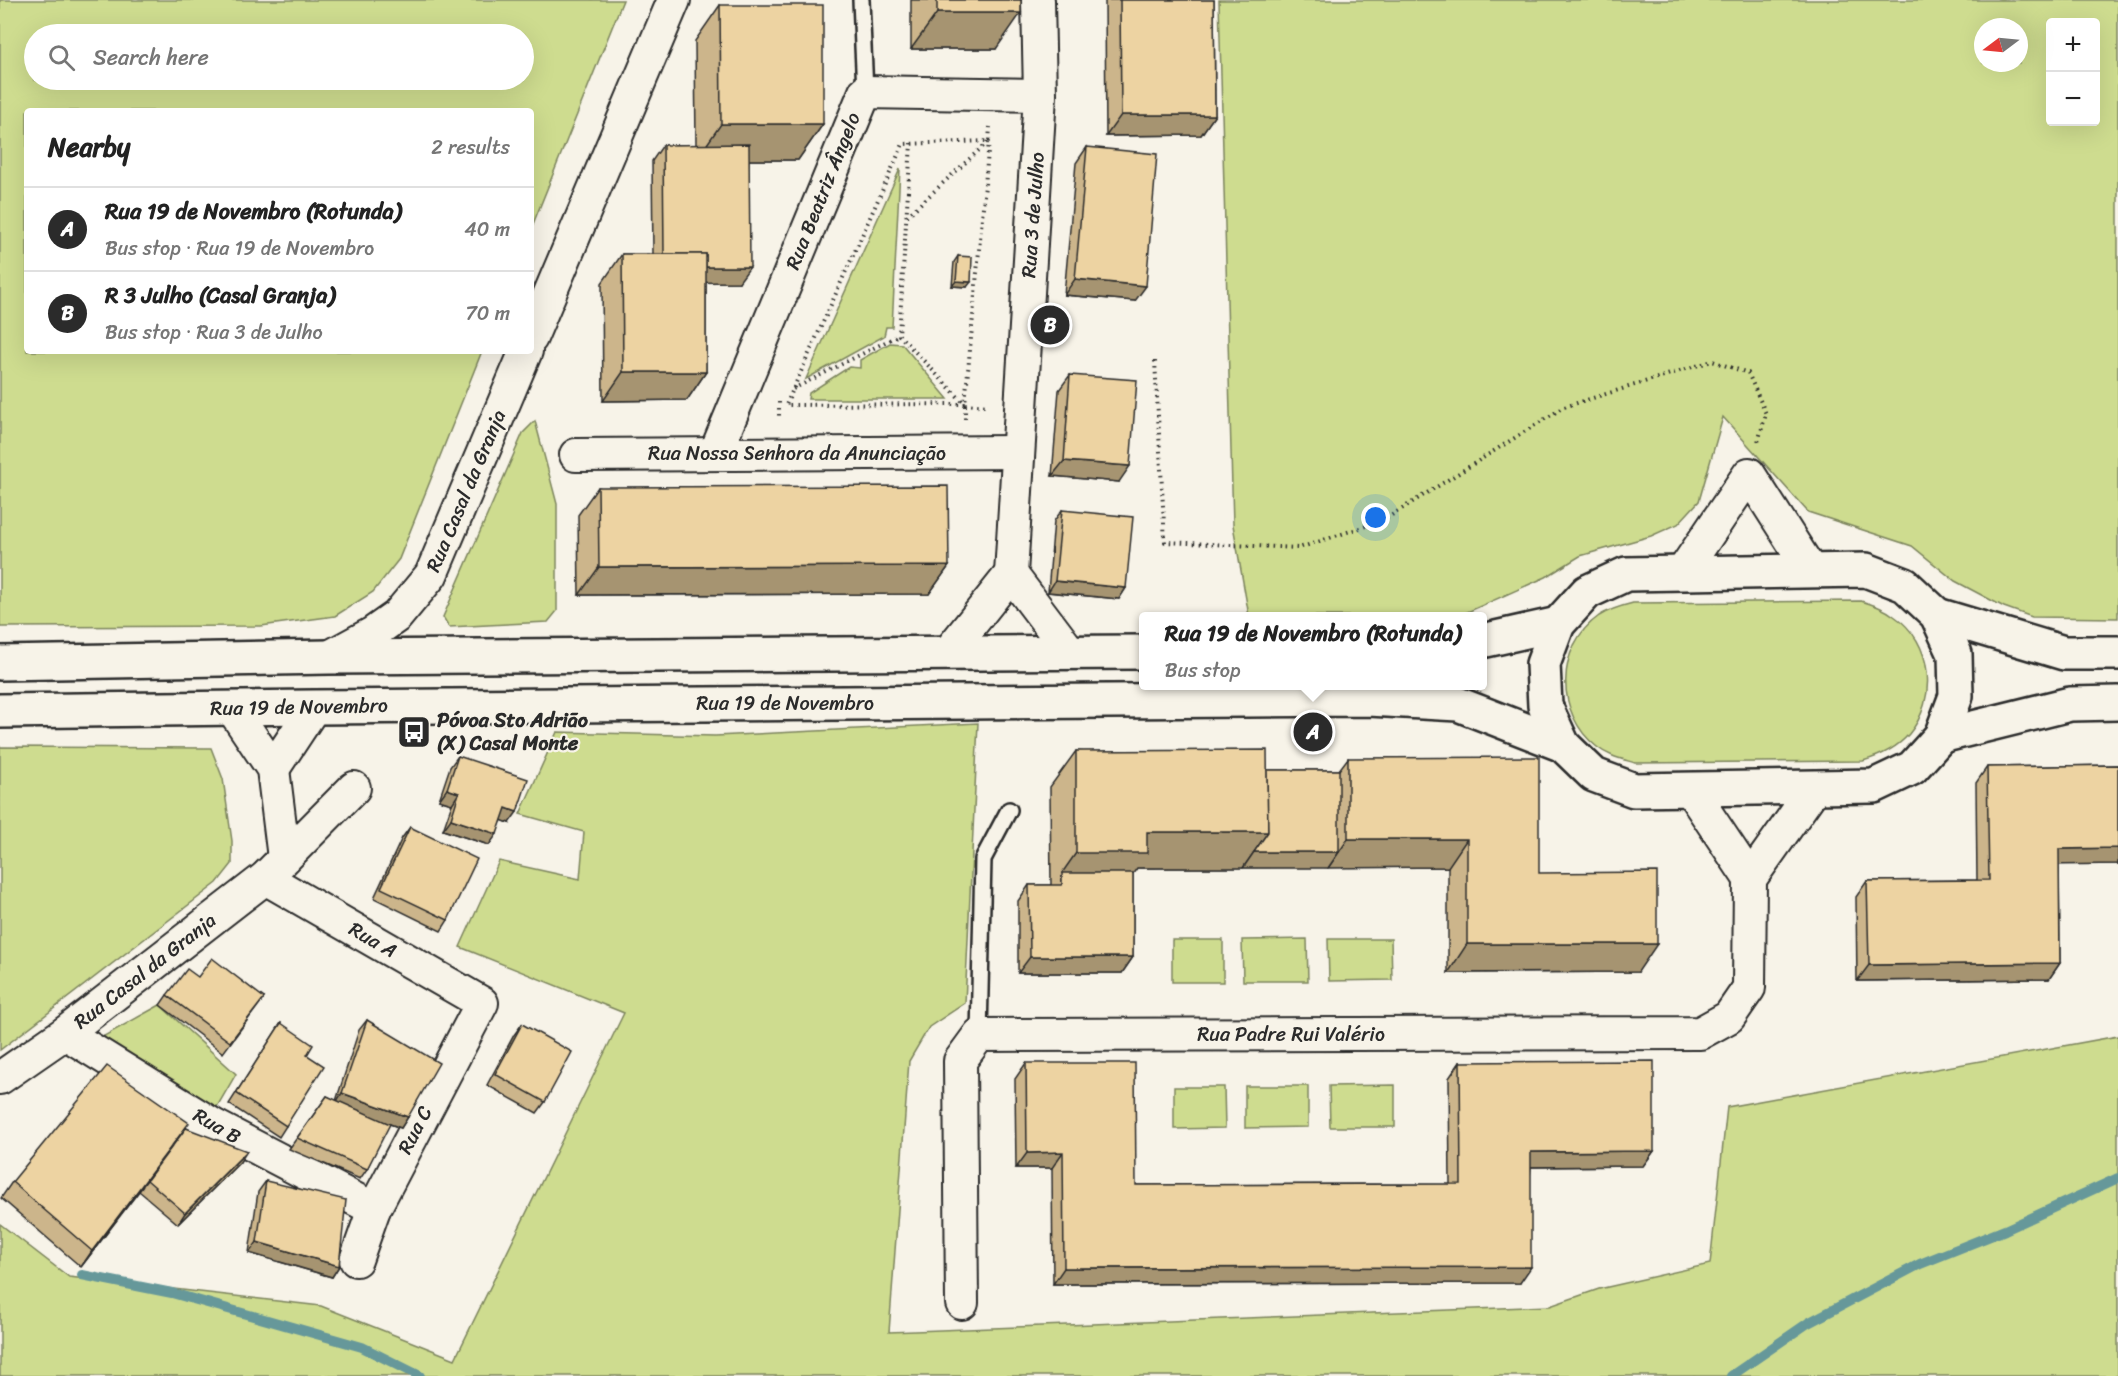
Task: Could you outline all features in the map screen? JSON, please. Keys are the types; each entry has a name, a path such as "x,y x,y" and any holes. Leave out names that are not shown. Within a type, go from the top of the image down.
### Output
{"street":[{"path":"534,331 674,0"},
{"name":"Rua 3 de Julho","path":"1011,573 1040,96 1038,0"},
{"name":"Rua Beatriz Ângelo","path":"716,454 865,92 1040,96"},
{"name":"Rua Casal da Granja","path":"329,657 373,633 397,616 432,575 525,354"},
{"name":"Rua Nossa Senhora da Anunciação","path":"576,455 1018,452"},
{"path":"1682,573 1749,474 1811,571"},
{"name":"Rua 19 de Novembro","path":"0,711 1369,699 1458,704 1563,746 1594,775 1634,790 1874,786 1912,768 1941,736 1956,696 1955,654 1937,615 1905,585 1866,570 1626,574 1587,592 1558,624 1543,663 1545,706 1563,746"},
{"path":"948,653 1011,573 1070,652"},
{"name":"Rua 19 de Novembro","path":"1937,615 2064,653 2118,653"},
{"path":"1487,640 1558,624"},
{"path":"0,663 329,657 1139,652"},
{"path":"1941,736 2070,704 2118,703"},
{"path":"273,769 314,707"},
{"path":"232,708 273,769 275,868"},
{"path":"1690,789 1750,879 1815,787"},
{"name":"Rua Casal da Granja","path":"0,1078 65,1033 275,868 354,788"},
{"name":"Rua A","path":"275,868 482,1003"},
{"name":"Rua Padre Rui Valério","path":"979,1035 1700,1033 1729,1017 1749,988 1750,879"},
{"name":"Rua C","path":"356,1260 374,1209 482,1003"},
{"name":"Rua B","path":"65,1033 215,1126 374,1209"},
{"path":"962,1303 960,1061 979,1035"}],"lane":[{"path":"861,0 865,92"},
{"path":"979,1035 983,859 1009,810"}],"path":[{"path":"965,404 992,95"},
{"path":"965,404 786,405 903,144 989,141"},
{"path":"906,217 989,141"},
{"path":"912,143 899,334 965,404"},
{"path":"793,389 899,334"},
{"path":"1155,362 1165,542 1299,548 1384,520 1564,407 1712,361 1748,373 1766,414 1749,474"}],"green space":[{"path":"0,0 623,0 534,222 534,108 24,108 24,354 481,354 399,559 373,592 335,616 261,626 0,627"},
{"path":"1219,0 2118,0 2118,618 2032,617 2004,607 1955,581 1912,546 1808,512 1723,417 1699,501 1678,524 1651,536 1580,556 1546,577 1467,612 1248,612 1233,525"},
{"path":"900,169 892,327 886,327 884,336 806,379"},
{"path":"890,343 902,344 948,399 808,399 809,393 849,367 860,368 860,360"},
{"path":"535,421 557,504 557,611 548,622 449,627 443,617 523,433"},
{"path":"1861,601 1886,611 1907,627 1917,640 1924,656 1927,672 1924,704 1918,720 1909,734 1899,743 1876,757 1863,761 1635,763 1601,750 1583,733 1573,717 1566,681 1568,662 1574,645 1585,629 1599,616 1611,610 1633,603"},
{"path":"978,723 965,1003 929,1027 909,1061 889,1332 1550,1306 1599,1289 1710,1264 1727,1107 2118,1036 2118,1376 0,1376 0,1224 69,1277 321,1306 455,1359 624,1013 460,947 499,861 580,879 584,832 520,814 557,732 715,736"},
{"path":"0,747 211,748 223,779 232,841 232,864 217,883 0,1050"},
{"path":"1307,939 1308,981 1243,981 1242,940"},
{"path":"1328,939 1391,939 1392,980 1329,981"},
{"path":"1172,940 1223,940 1223,982 1172,982"},
{"path":"160,1005 236,1074 214,1112 106,1043 104,1036"},
{"path":"1395,1085 1395,1127 1330,1127 1329,1086"},
{"path":"1245,1086 1308,1086 1308,1127 1245,1128"},
{"path":"1174,1087 1224,1087 1225,1128 1174,1129"}],"building":[{"path":"937,0 1021,0 1021,13 937,13"},
{"path":"1120,0 1214,0 1215,115 1121,115"},
{"path":"720,5 823,5 823,124 721,124"},
{"path":"749,144 750,267 706,267 706,254 664,254 663,145"},
{"path":"1087,147 1157,154 1146,286 1075,279"},
{"path":"622,254 706,254 706,372 623,372"},
{"path":"958,256 972,257 971,282 956,281"},
{"path":"1070,375 1137,380 1130,466 1064,461"},
{"path":"948,486 949,566 599,567 598,487"},
{"path":"1062,510 1133,517 1126,588 1055,581"},
{"path":"1267,750 1268,832 1147,832 1147,853 1076,853 1076,751"},
{"path":"458,756 528,779 517,812 506,808 497,834 451,819 459,793 447,789"},
{"path":"1539,757 1539,873 1657,872 1657,944 1467,944 1467,839 1348,839 1348,758"},
{"path":"2118,765 2118,848 2059,849 2060,963 1869,965 1867,881 1989,880 1987,767"},
{"path":"1267,770 1339,770 1339,852 1254,852 1268,832"},
{"path":"410,827 477,859 448,920 381,888"},
{"path":"1062,873 1133,873 1133,957 1030,957 1029,885 1062,885"},
{"path":"212,958 264,998 230,1042 167,995 187,969 198,977"},
{"path":"367,1020 439,1063 408,1117 342,1093"},
{"path":"281,1023 313,1045 307,1055 324,1066 286,1126 236,1093"},
{"path":"522,1024 572,1052 545,1102 495,1074"},
{"path":"1654,1061 1654,1151 1531,1152 1531,1267 1064,1268 1063,1152 1027,1153 1026,1063 1135,1063 1136,1185 1461,1184 1460,1062"},
{"path":"107,1066 189,1123 92,1251 12,1182"},
{"path":"327,1096 390,1124 367,1169 297,1138"},
{"path":"186,1128 247,1151 185,1213 147,1180"},
{"path":"266,1181 346,1200 339,1266 257,1242"}],"waterway":[{"path":"1731,1376 1808,1323 1920,1264 2005,1230 2118,1178"},
{"path":"82,1275 172,1293 362,1347 420,1376"}],"place":[{"name":"R 3 Julho (Casal Granja)","path":"1050,325"},
{"name":"Póvoa Sto Adrião (X) Casal Monte","path":"414,732"},
{"name":"Rua 19 de Novembro (Rotunda)","path":"1313,732"}]}
